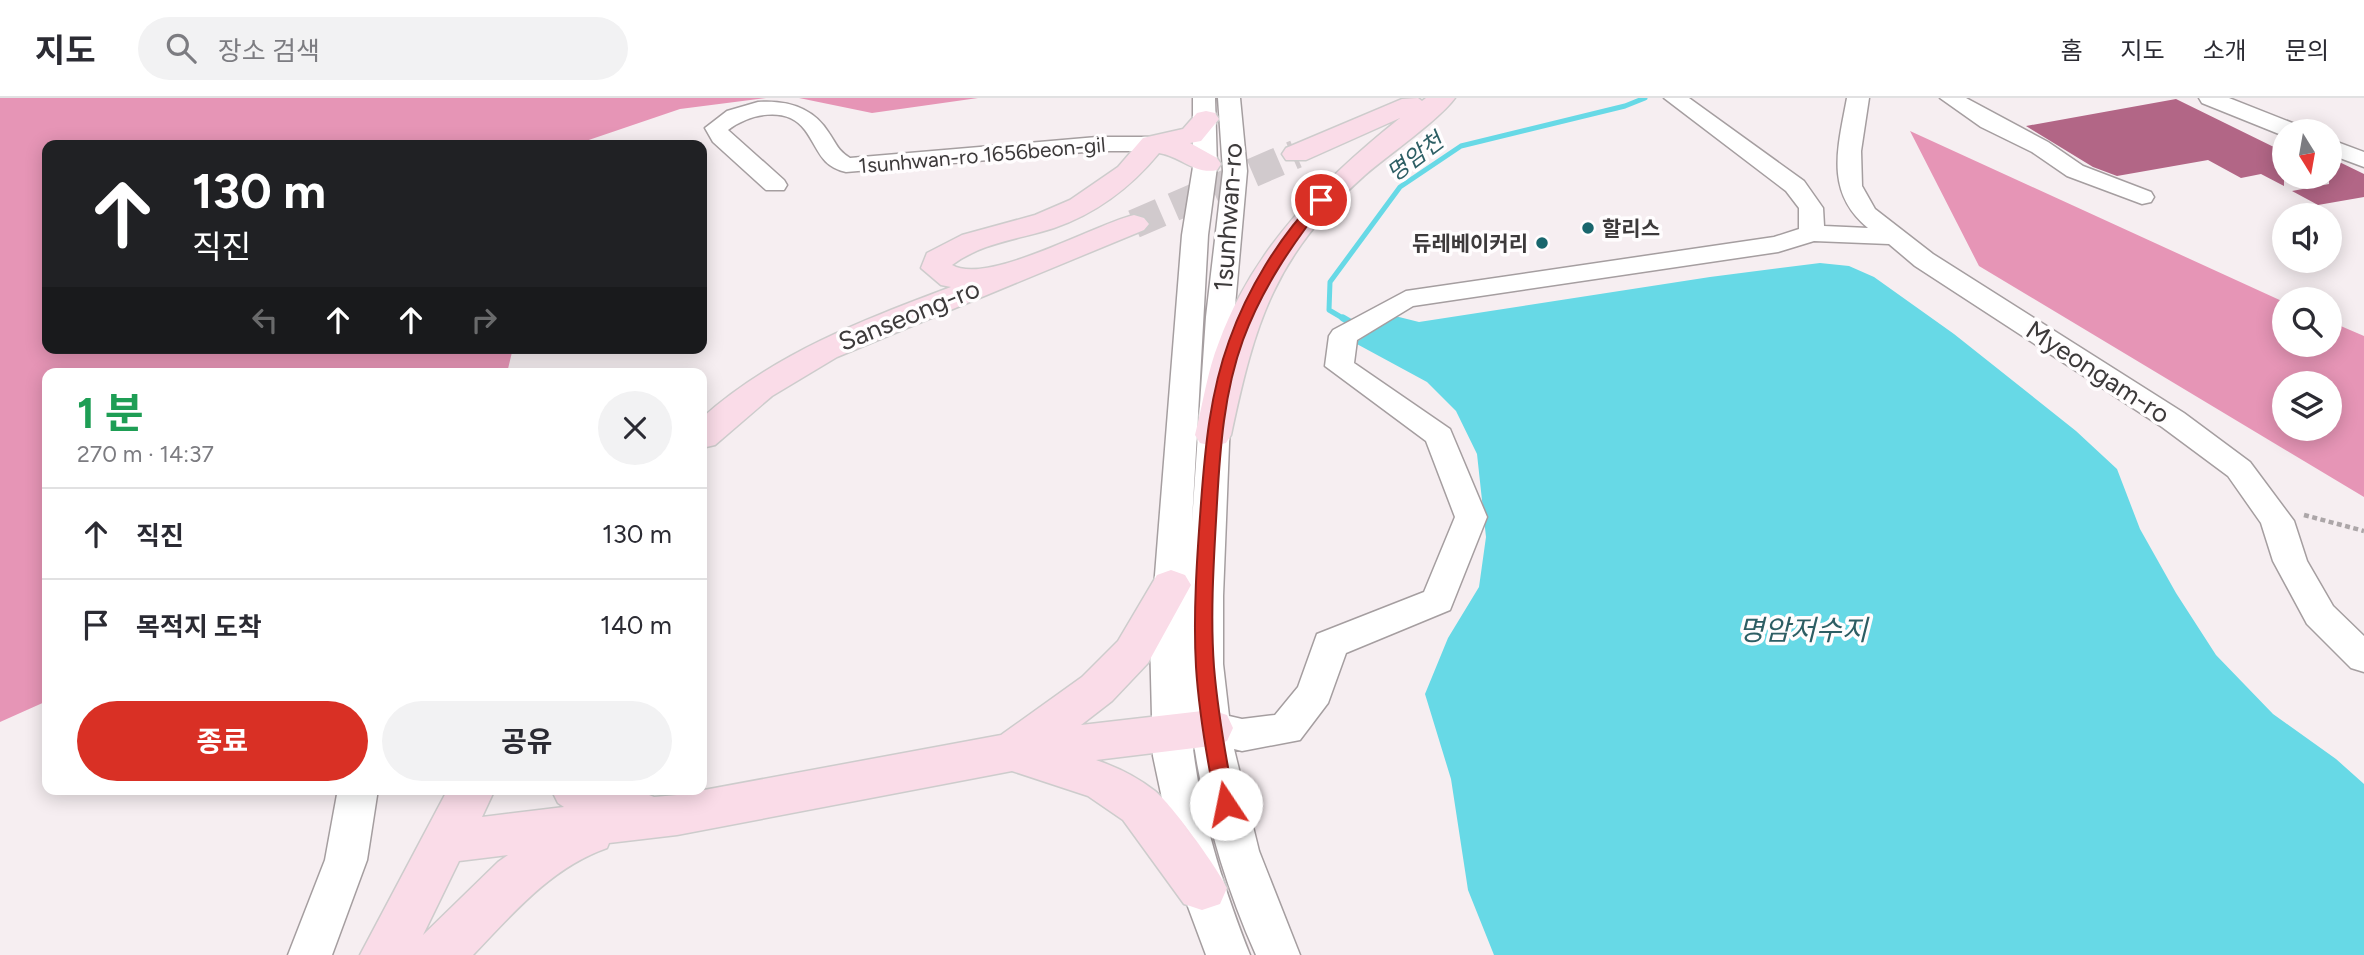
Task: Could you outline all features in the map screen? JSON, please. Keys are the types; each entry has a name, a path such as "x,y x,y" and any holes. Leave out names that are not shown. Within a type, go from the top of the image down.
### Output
{"main road":[{"path":"1296,154 1425,98"},
{"path":"1213,435 1235,342 1258,289 1303,219 1339,181 1442,98"},
{"path":"1026,268 967,280 941,274 936,268 938,259 952,250 1045,221 1080,206 1109,189 1128,173 1152,144 1192,135 1213,105"},
{"path":"1152,144 1178,148 1207,164"},
{"name":"Sanseong-ro","path":"707,432 739,403 801,362 893,320 1134,224"},
{"path":"1012,752 1097,689 1133,652 1171,585"},
{"path":"438,955 515,878 578,835 1012,752 1192,731"},
{"path":"1012,752 1104,782 1140,806 1202,888"},
{"path":"386,955 469,795"},
{"path":"583,795 590,800 616,807 677,815"},
{"path":"443,842 677,815"}],"street":[{"path":"1675,98 1795,186 1811,208 1812,233"},
{"name":"Myeongam-ro","path":"1858,98 1849,151 1850,186 1866,213 1893,237 2173,420 2239,469 2277,521 2290,561 2320,615 2364,658"},
{"path":"1951,98 1989,122 2040,147 2075,171 2142,197"},
{"path":"2210,98 2272,123"},
{"name":"1sunhwan-ro","path":"1228,955 1202,888 1173,756 1192,731 1205,666 1205,574 1234,152 1234,119 1213,105 1207,164 1195,235 1168,638 1192,731 1226,804 1246,871 1278,955"},
{"name":"1sunhwan-ro 1656beon-gil","path":"775,186 721,137 716,128 727,118 751,111 782,108 805,117 825,141 830,156 846,165 1097,144 1152,144"},
{"path":"2342,151 2364,160"},
{"path":"1192,731 1242,735 1286,729 1315,693 1330,644 1438,601 1471,517 1439,436 1339,366 1343,336 1406,299 1778,244 1812,233 1893,237"},
{"path":"310,955 345,860 357,795"}],"path":[{"path":"2266,505 2364,531"}],"shaded area":[{"path":"0,98 766,98 680,109 589,140 42,140 42,354 512,354 508,368 42,368 42,703 0,722"},
{"path":"799,98 978,98 872,113"},
{"path":"1910,131 2272,297 2272,357 2342,357 2342,327 2364,336 2364,497 1979,266"}],"water":[{"name":"명암저수지","path":"1820,263 1849,266 1874,277 1954,334 2076,431 2117,469 2140,529 2176,593 2216,655 2273,714 2336,759 2364,784 2364,955 1494,955 1468,890 1451,779 1425,694 1448,638 1479,587 1486,537 1477,454 1456,411 1427,382 1355,343 1395,316 1419,322 1710,277"}],"building":[{"path":"2176,99 2272,146 2272,180 2261,174 2241,178 2208,160 2117,176 2093,167 2026,126"},
{"path":"2342,163 2364,174 2364,197 2314,203 2292,191 2342,189"}],"waterway":[{"name":"명암천","path":"1346,320 1329,310 1330,282 1400,187 1461,146 1625,106 1645,98"},
{"name":"명암천","path":"1343,318 1355,325"}],"tunnel":[{"path":"1134,224 1296,154"}],"place":[{"name":"할리스","path":"1588,228"},
{"name":"듀레베이커리","path":"1542,243"}],"route":[{"path":"1226,804 1211,728 1205,666 1205,574 1213,435 1235,342 1258,289 1303,219 1321,200"}]}
